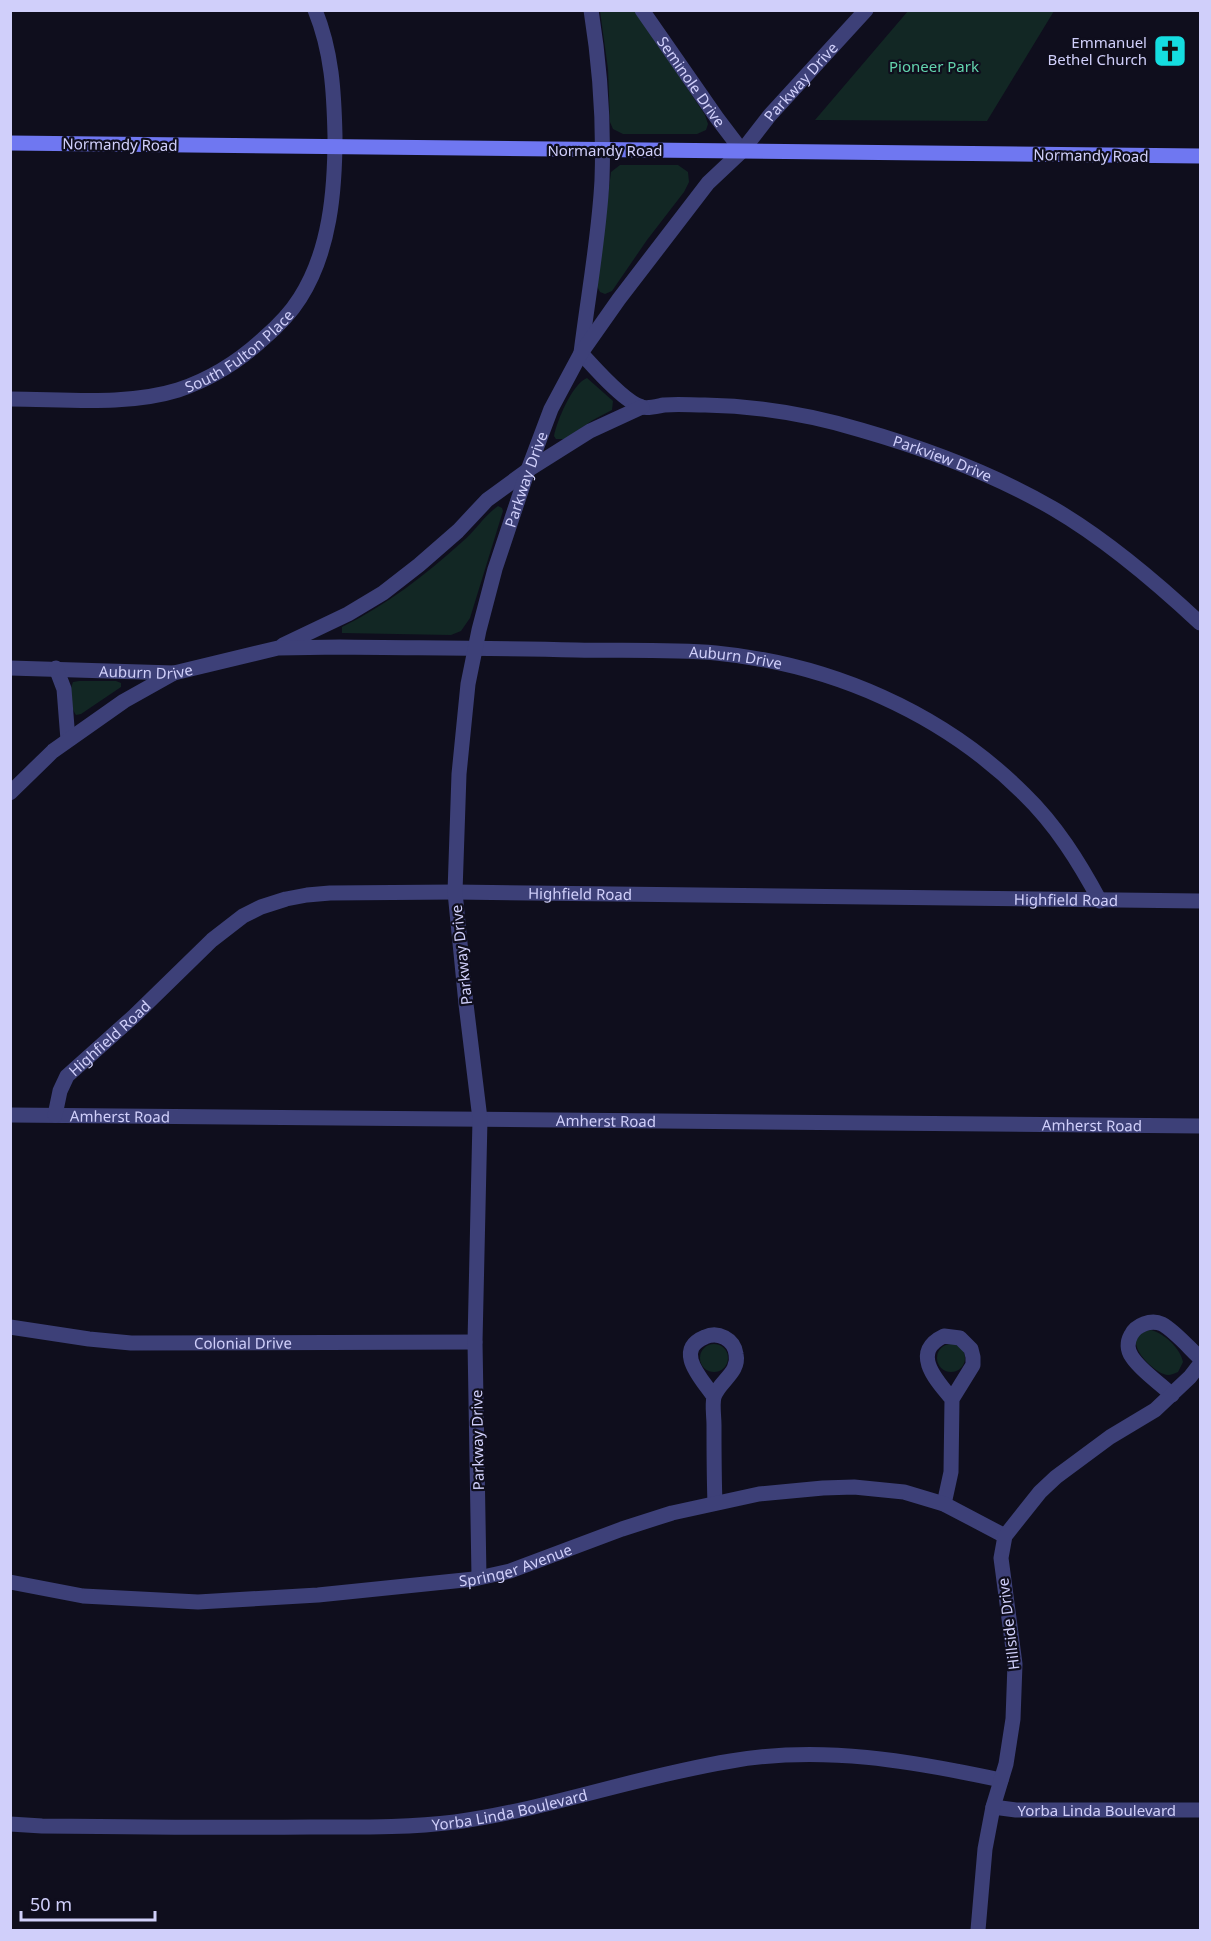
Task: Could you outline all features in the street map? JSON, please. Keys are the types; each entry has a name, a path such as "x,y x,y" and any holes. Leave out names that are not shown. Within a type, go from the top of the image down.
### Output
{"street":[{"name":"South Fulton Place","path":"10,399 119,399 155,396 195,384 244,357 299,300 311,278 329,221 335,147 332,69 326,40 315,10"},
{"path":"591,10 599,59 602,150"},
{"name":"Seminole Drive","path":"642,10 742,151"},
{"name":"Parkway Drive","path":"479,1577 476,1342 480,1119 455,892 459,774 468,684 475,648 495,569 528,470 551,409 581,353 619,299 708,183 742,151 770,115 867,10"},
{"name":"Normandy Road","path":"10,143 1200,156"},
{"name":"Parkway Drive","path":"581,353 596,241 602,150"},
{"path":"581,353 611,385 642,407"},
{"name":"Parkview Drive","path":"528,470 590,431 642,407 707,405 813,417 870,432 952,460 1054,509 1113,550 1200,622"},
{"name":"Auburn Drive","path":"10,668 174,673 278,648 348,614 383,593 450,538 487,500 528,470"},
{"name":"Auburn Drive","path":"278,648 475,648 715,653 802,668 844,681 909,710 951,735 994,766 1025,795 1061,838 1081,866 1100,901"},
{"path":"56,668 65,695 68,740"},
{"path":"10,793 53,750 124,701 174,673"},
{"name":"Highfield Road","path":"55,1115 63,1083 74,1068 133,1017 212,940 243,916 269,904 307,895 455,892 1200,901"},
{"name":"Amherst Road","path":"10,1115 1200,1126"},
{"path":"1172,1395 1133,1359 1129,1351 1128,1340 1133,1330 1152,1322 1162,1324 1200,1358"},
{"name":"Colonial Drive","path":"10,1327 131,1343 476,1342"},
{"path":"1005,1536 1040,1492 1056,1477 1101,1444 1155,1410 1200,1364"},
{"path":"714,1397 715,1503"},
{"path":"944,1504 951,1472 952,1399"},
{"name":"Springer Avenue","path":"10,1582 83,1596 198,1602 318,1595 479,1577 510,1571 622,1529 715,1503 767,1494 854,1487 904,1492 944,1504 1005,1536"},
{"name":"Hillside Drive","path":"978,1930 981,1871 993,1807 1010,1742 1015,1664 1001,1558 1005,1536"},
{"name":"Yorba Linda Boulevard","path":"10,1824 260,1828 405,1826 454,1822 572,1799 678,1770 778,1755 817,1754 872,1757 944,1767 1001,1780"},
{"name":"Yorba Linda Boulevard","path":"993,1807 1016,1810 1200,1810"}],"green space":[{"path":"600,11 636,11 705,115 708,124 706,130 697,134 623,134 613,129 610,122 608,69"},
{"name":"Pioneer Park","path":"908,11 1054,11 987,121 815,120"},
{"path":"620,165 678,165 688,172 689,182 612,291 605,294 600,292 597,286 611,172"},
{"path":"587,378 613,401 612,410 565,439 556,439 554,436 556,429 566,404 576,387"},
{"path":"498,506 503,511 470,618 461,631 451,635 342,633 342,627 390,599 434,566 467,538"},
{"path":"116,681 121,683 121,687 76,715 71,703 71,689 73,682"},
{"path":"1151,1330 1166,1338 1179,1352 1183,1362 1178,1372 1168,1375 1161,1373 1140,1354 1136,1339 1141,1333"},
{"path":"714,1344 724,1348 728,1358 724,1368 714,1372 704,1368 700,1358 704,1348"},
{"path":"951,1344 961,1348 965,1358 961,1368 951,1372 941,1368 937,1358 941,1348"}],"place":[{"name":"Emmanuel Bethel Church","path":"1170,51"}]}
